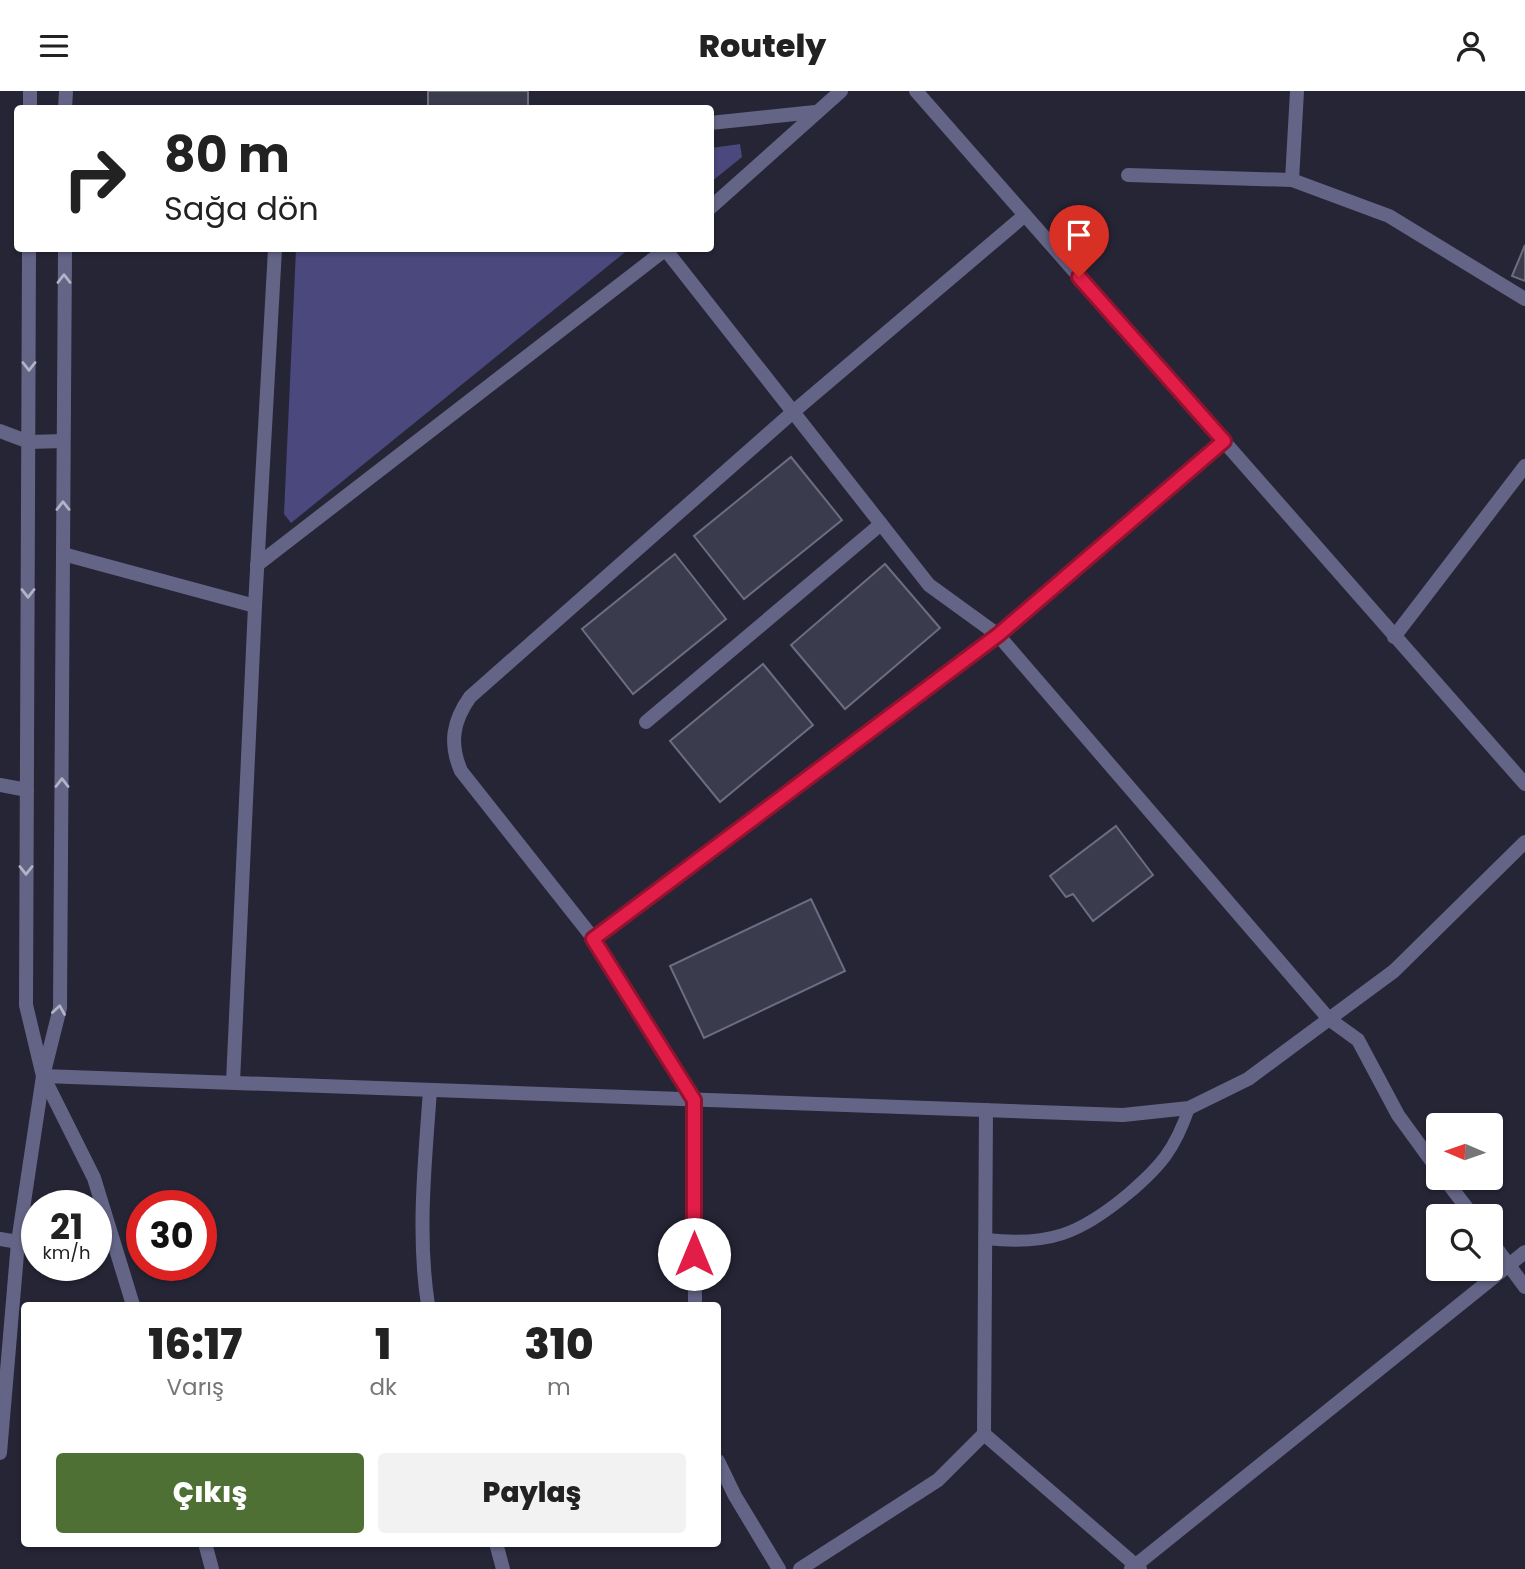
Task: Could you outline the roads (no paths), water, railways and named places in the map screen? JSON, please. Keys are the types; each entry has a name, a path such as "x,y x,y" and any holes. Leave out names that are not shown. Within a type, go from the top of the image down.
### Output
{"street":[{"path":"714,204 841,91"},
{"path":"916,91 1525,784"},
{"path":"1293,180 1297,91"},
{"path":"714,123 815,112"},
{"path":"1128,175 1293,180 1389,216 1525,299"},
{"path":"695,1302 694,1100 593,939 461,771 453,746 456,720 470,697 793,412 1025,215"},
{"path":"29,252 26,1005 43,1076 94,1178 132,1302"},
{"path":"0,1453 18,1243 43,1076 60,1008 65,252"},
{"path":"233,1082 275,252"},
{"path":"257,565 662,252"},
{"path":"668,252 929,585 998,635 1329,1019 1358,1040 1398,1115 1426,1154"},
{"path":"0,431 29,442 64,441"},
{"path":"593,939 998,635 1224,441"},
{"path":"1394,637 1525,466"},
{"path":"646,722 881,524"},
{"path":"63,554 255,606"},
{"path":"0,785 27,790"},
{"path":"43,1076 1123,1115 1189,1108 1248,1079 1394,971 1525,842"},
{"path":"428,1302 421,1219 430,1090"},
{"path":"800,1569 938,1480 984,1434 986,1110"},
{"path":"1453,1190 1464,1204"},
{"path":"0,1239 18,1243"},
{"path":"984,1434 1136,1568 1525,1252"},
{"path":"1503,1257 1525,1287"},
{"path":"721,1467 735,1496 779,1569"},
{"path":"206,1547 212,1569"},
{"path":"497,1547 503,1569"}],"lane":[{"path":"986,1239 1032,1241 1055,1237 1079,1229 1101,1217 1155,1172 1175,1142 1189,1108"}]}
